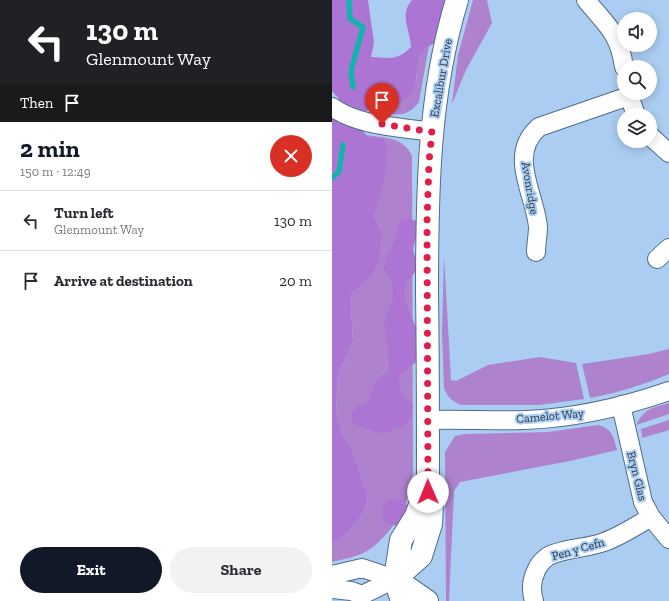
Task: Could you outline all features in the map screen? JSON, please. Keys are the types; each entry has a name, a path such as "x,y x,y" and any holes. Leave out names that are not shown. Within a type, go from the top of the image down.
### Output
{"street":[{"name":"Excalibur Drive","path":"395,579 421,556 431,524 432,503 428,492 427,222 429,162 438,82 457,0"},
{"path":"586,0 615,36 621,50 623,60"},
{"name":"Avonridge","path":"536,252 538,227 526,177 524,158 526,145 531,134 539,127 617,99"},
{"path":"332,107 341,113 369,122 432,132"},
{"path":"657,142 669,153"},
{"name":"Camelot Way","path":"428,420 526,420 590,413 646,399 669,391"},
{"name":"Bryn Glas","path":"621,405 643,502 651,517 669,539"},
{"name":"Pen y Cefn","path":"534,601 532,595 532,579 538,566 547,557 603,543 617,537 651,517"},
{"path":"332,575 362,568 395,579 427,601"},
{"path":"332,589 351,591 362,595 395,579"},
{"path":"395,579 402,601"}],"shaded area":[{"path":"332,0 368,0 374,43 371,57 392,58 402,55 411,47 406,22 406,11 412,0 449,0 438,42 426,48 420,56 416,82 410,97 388,109 371,109 358,114 358,125 368,137 384,139 387,147 385,176 374,216 382,232 379,260 371,277 352,293 351,308 353,341 338,374 336,413 342,433 354,454 368,498 363,513 349,532 332,543 332,111 338,113 339,99 332,91"},
{"path":"473,0 487,0 492,23 466,70 452,104 458,55"},
{"path":"429,45 419,102 414,108 403,114 391,114 371,109 388,109 416,81 418,63 422,52"},
{"path":"366,135 387,138 399,142 409,150 412,156 413,478 406,503 396,522 383,538 363,553 332,562 332,543 349,532 363,513 368,498 354,454 342,433 336,413 338,374 353,341 351,308 352,293 371,277 382,232 374,216 378,199 383,139 368,137"},
{"path":"408,218 416,221 418,230 413,249 418,269 406,282 404,300 416,327 416,362 399,376 402,395 413,404 413,408 412,414 402,427 396,427 389,432 379,433 356,425 352,421 351,415 354,409 358,406 370,401 377,380 388,373 389,359 384,322 393,297 392,284 384,269 385,260 397,235 399,221"},
{"path":"444,256 451,380 456,381 488,365 540,357 576,363 584,399 539,405 461,405 451,399 444,388 442,332"},
{"path":"669,349 669,374 630,388 590,398 582,364 649,354"},
{"path":"669,403 669,414 636,425 639,419 646,412"},
{"path":"669,420 669,430 642,438 641,429"},
{"path":"598,425 603,426 612,434 617,450 570,461 460,482 454,491 449,601 446,601 445,452 455,436 464,434 548,432"},
{"path":"401,498 411,510 397,526 387,523 383,520 382,509 387,501"}],"waterway":[{"path":"349,0 350,19 363,27 351,71 353,87"},
{"path":"332,178 339,172 343,145"}],"route":[{"path":"382,124 432,132 429,162 427,222 428,492"}]}
